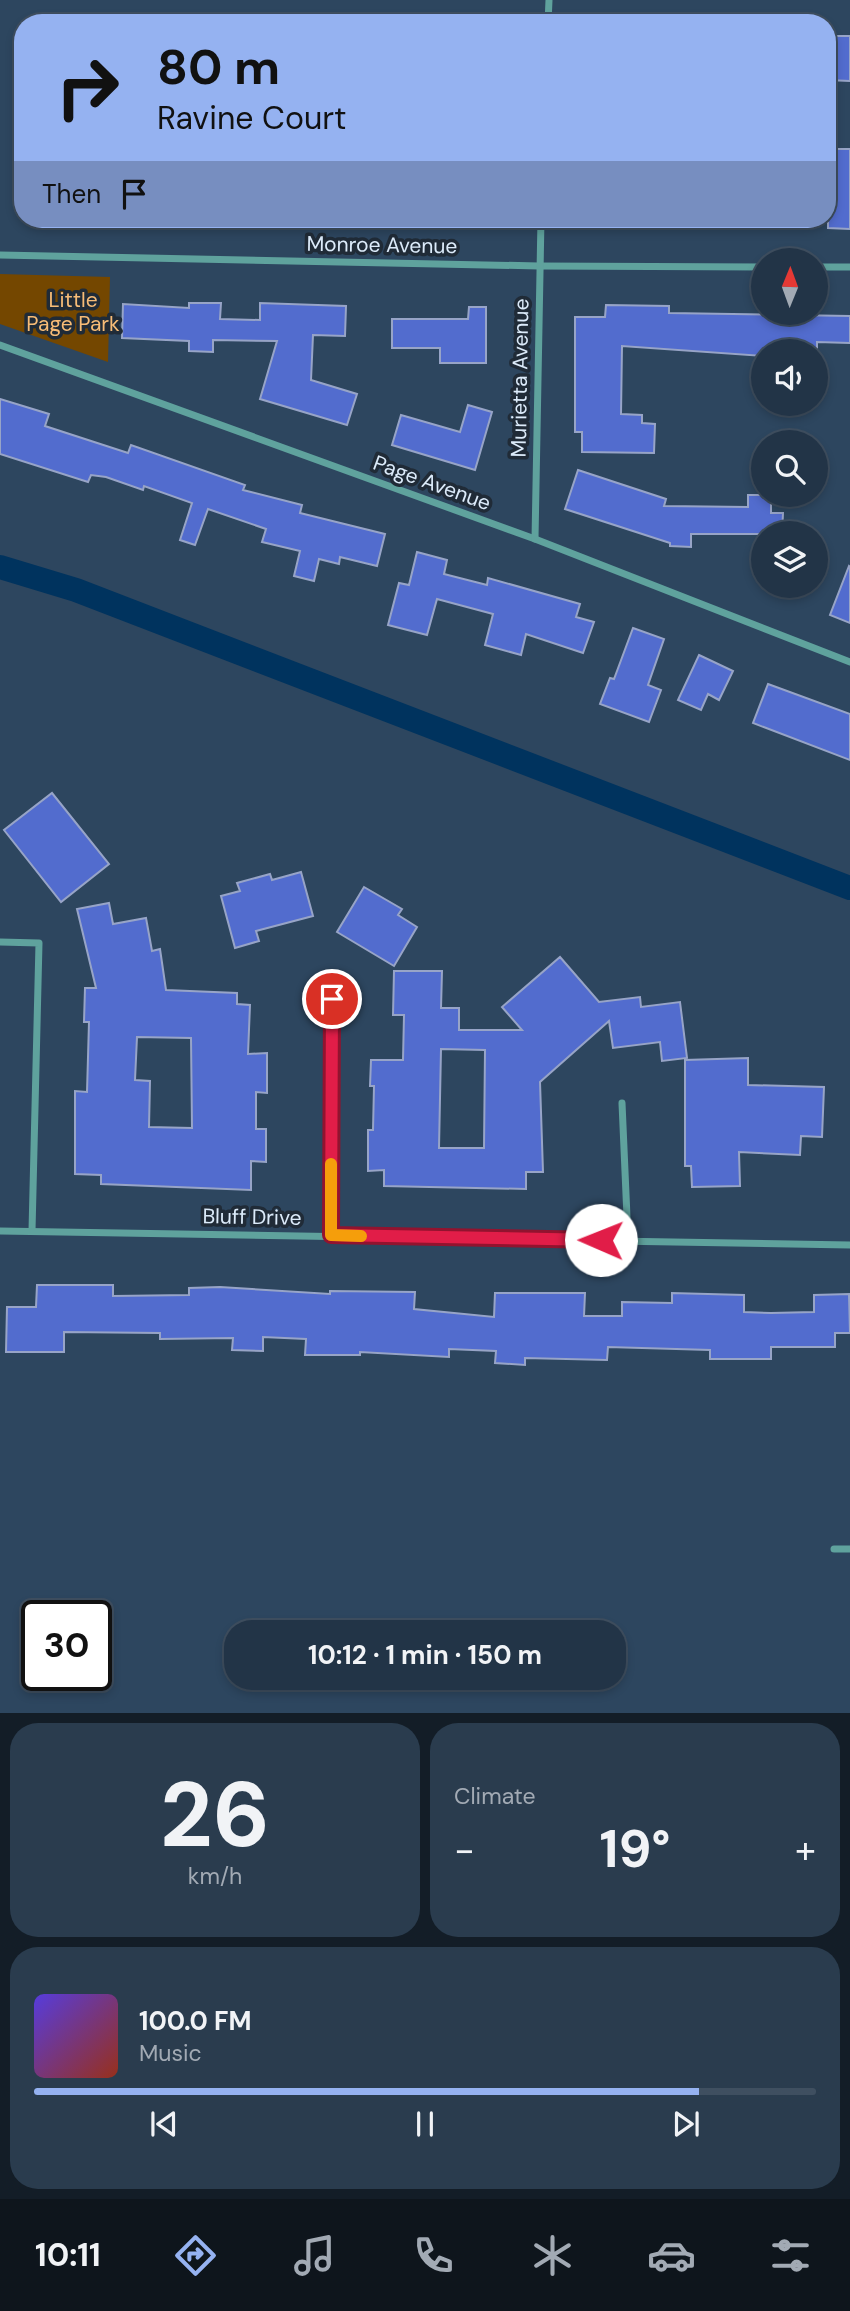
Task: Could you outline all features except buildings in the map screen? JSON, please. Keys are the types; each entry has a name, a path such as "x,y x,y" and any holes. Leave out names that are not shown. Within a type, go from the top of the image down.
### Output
{"street":[{"name":"Murietta Avenue","path":"535,539 541,228"},
{"name":"Monroe Avenue","path":"0,255 539,266 751,267"},
{"path":"828,267 850,267"},
{"name":"Page Avenue","path":"0,345 535,539 850,662"},
{"path":"0,942 39,943 32,1231"},
{"path":"331,1235 332,999"},
{"path":"622,1103 628,1240"},
{"name":"Bluff Drive","path":"0,1231 850,1245"},
{"path":"834,1549 850,1549"}],"green space":[{"name":"Little Page Park","path":"0,274 110,277 108,362 0,324"}],"waterway":[{"path":"0,567 76,590 850,888"}],"slow traffic":[{"path":"331,1164 331,1235 361,1236"}],"route":[{"path":"332,999 331,1235 601,1240"}]}
